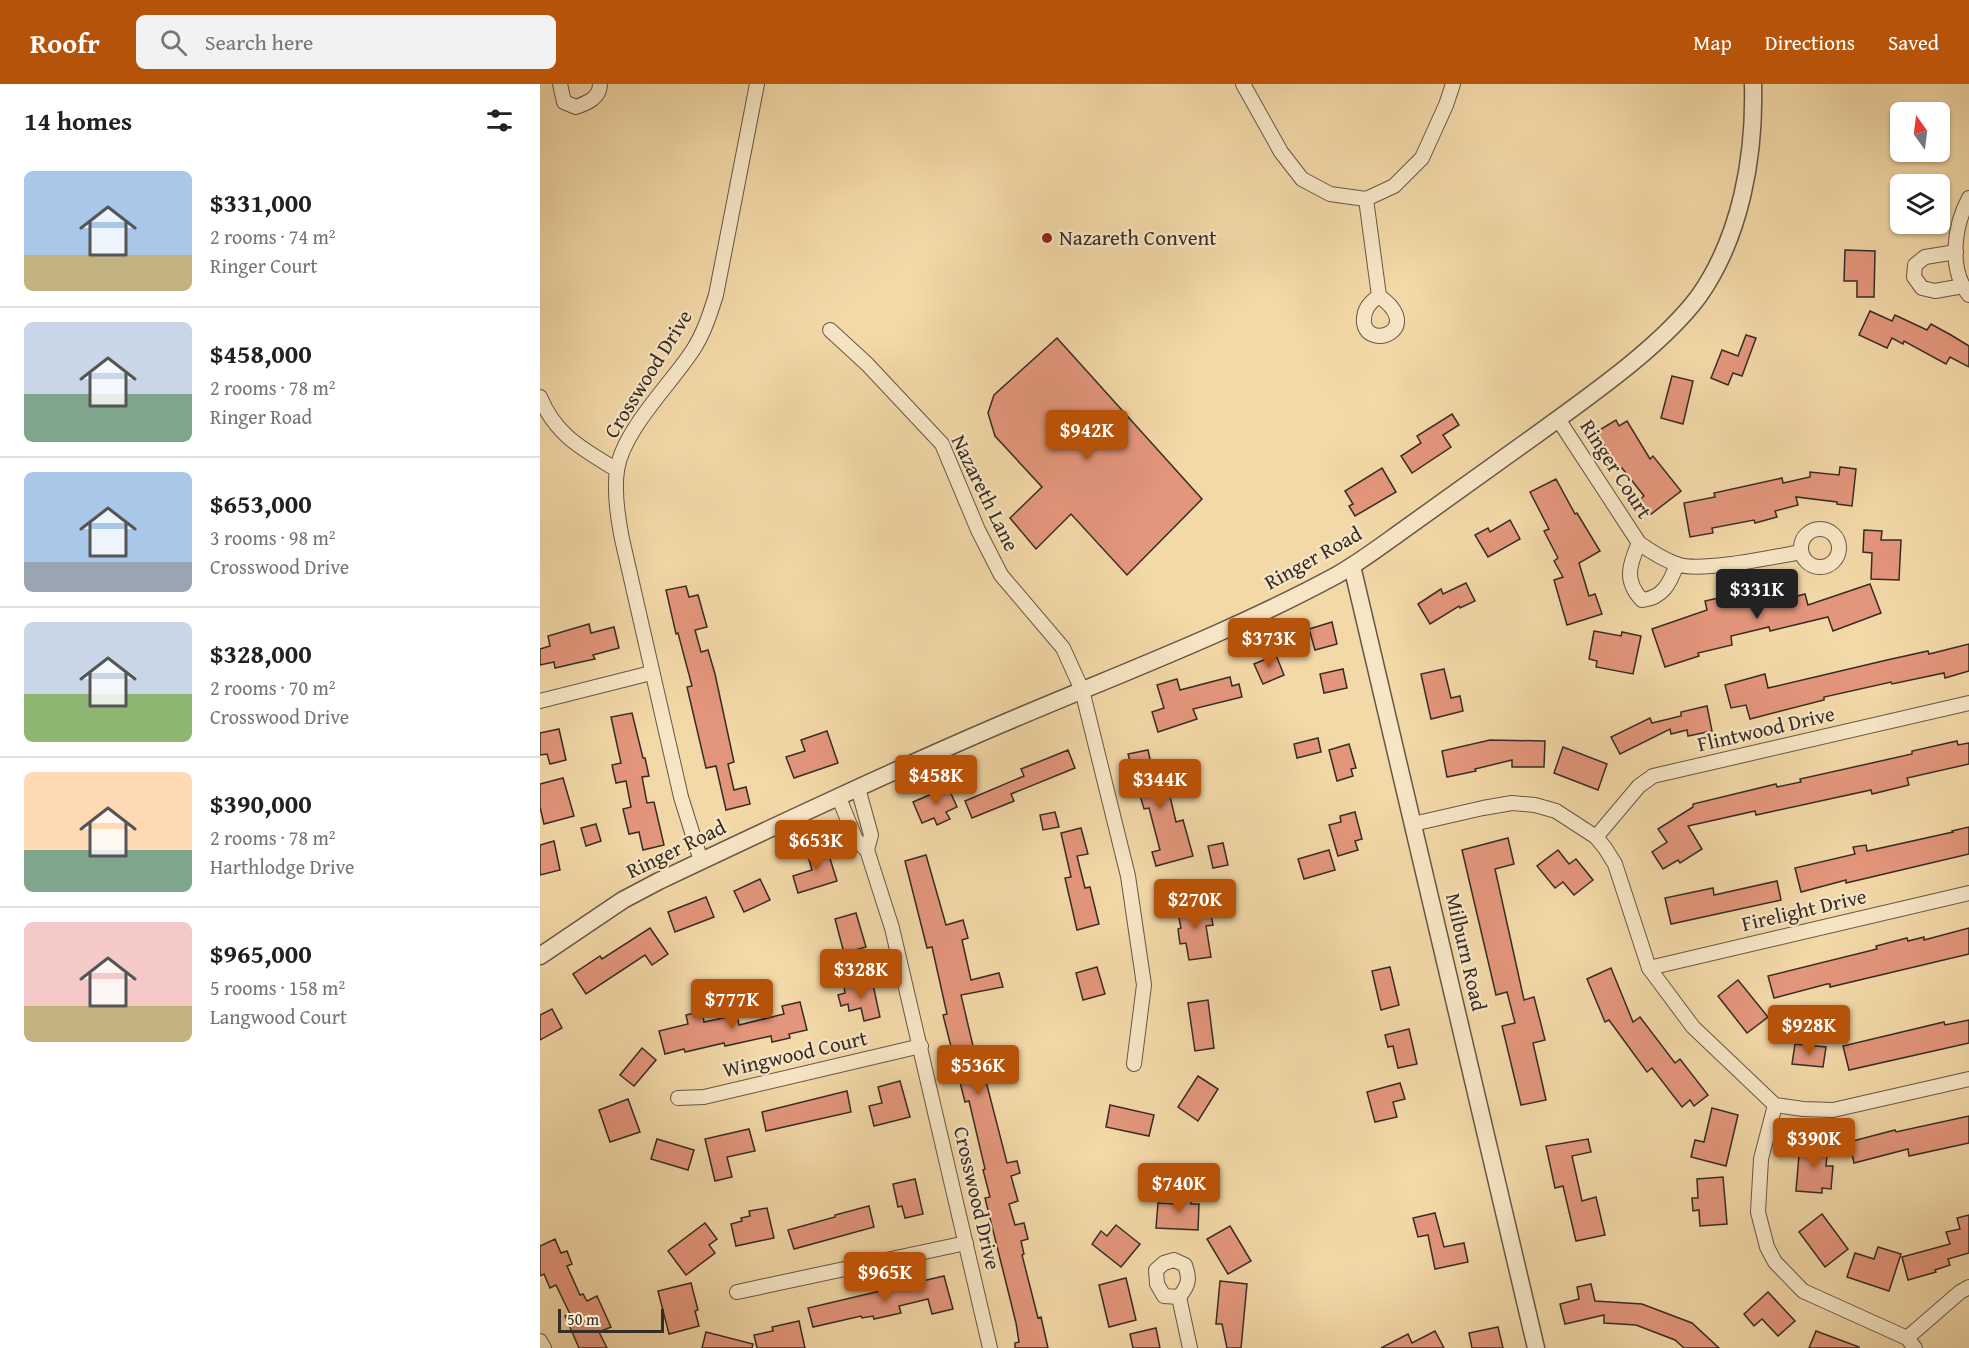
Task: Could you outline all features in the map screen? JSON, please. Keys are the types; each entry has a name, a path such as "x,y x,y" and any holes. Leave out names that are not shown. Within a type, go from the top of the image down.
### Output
{"street":[{"path":"560,84 564,102 576,107 590,102 600,89 600,84"},
{"name":"Crosswood Drive","path":"701,861 681,797 618,523 617,470 636,429 692,351 710,315 719,283 757,84"},
{"path":"1243,84 1281,152 1302,179 1330,194 1366,199 1394,186 1422,159 1453,84"},
{"name":"Ringer Road","path":"540,956 623,900 701,861 858,788 1267,610 1352,566 1461,490 1625,367 1670,328 1697,298 1708,282 1728,240 1741,197 1751,143 1753,84"},
{"path":"1956,252 1925,257 1915,265 1914,277 1922,288 1935,291 1966,290 1959,273 1956,252 1958,230 1969,198"},
{"path":"1366,199 1379,296"},
{"name":"Nazareth Lane","path":"830,330 867,364 942,444 978,530 1001,575 1063,648 1082,690 1128,876 1144,986 1134,1064"},
{"path":"540,397 558,429 584,450 617,470"},
{"name":"Ringer Court","path":"1558,419 1639,543 1677,564 1689,566 1734,563 1801,552"},
{"name":"Ringer Court","path":"1639,543 1632,559 1630,580 1633,590 1642,600 1654,599 1666,589 1677,564"},
{"name":"Milburn Road","path":"1352,566 1536,1348"},
{"path":"540,701 651,673"},
{"name":"Flintwood Drive","path":"1596,837 1639,786 1653,776 1969,703"},
{"name":"Crosswood Drive","path":"858,788 871,835 867,849"},
{"name":"Crosswood Drive","path":"839,798 856,840 867,849 892,928 990,1348"},
{"path":"1413,824 1512,803 1535,805 1557,811 1596,837 1615,864 1649,968 1693,1027 1775,1105 1833,1110 1969,1078"},
{"name":"Firelight Drive","path":"1649,968 1969,892"},
{"name":"Wingwood Court","path":"678,1098 704,1097 921,1046"},
{"path":"1775,1105 1761,1159 1758,1212 1767,1247 1775,1262 1803,1292 1911,1343 1960,1292 1969,1287"},
{"path":"737,1292 966,1243"},
{"path":"1179,1297 1190,1348"},
{"path":"540,1341 544,1348"}],"building":[{"path":"1845,250 1875,251 1874,297 1857,297 1857,281 1844,281"},
{"path":"1870,311 1892,321 1895,315 1927,330 1931,324 1951,335 1969,346 1969,367 1950,357 1946,364 1904,341 1903,344 1892,338 1887,348 1859,335"},
{"path":"1746,335 1756,338 1742,376 1733,373 1728,385 1711,378 1722,350 1738,356"},
{"path":"1057,338 1202,499 1127,575 1071,514 1036,549 1010,518 1042,487 995,436 988,413 994,395"},
{"path":"1672,376 1693,381 1683,424 1661,418"},
{"path":"1452,414 1459,425 1443,435 1451,447 1412,473 1401,456 1421,443 1417,436"},
{"path":"1616,420 1619,426 1627,421 1650,459 1653,456 1681,491 1650,515 1638,501 1644,496 1622,468 1619,470 1596,432"},
{"path":"1840,467 1856,469 1852,506 1796,497 1798,505 1775,511 1777,517 1755,523 1754,520 1712,528 1713,533 1690,537 1684,503 1715,497 1714,493 1782,478 1783,483 1810,477 1810,472 1839,475"},
{"path":"1382,468 1396,492 1355,516 1349,506 1353,504 1345,491"},
{"path":"1556,479 1575,514 1577,513 1600,551 1579,563 1589,596 1595,594 1602,614 1567,625 1554,580 1563,577 1554,561 1558,558 1544,531 1549,529 1530,492"},
{"path":"1510,520 1520,539 1488,557 1475,535 1488,528 1490,532"},
{"path":"1864,530 1882,531 1881,540 1901,540 1899,580 1871,579 1872,553 1863,552"},
{"path":"1466,583 1475,601 1460,608 1459,606 1430,624 1418,604 1441,589 1443,594"},
{"path":"1870,584 1881,613 1833,631 1828,617 1770,631 1769,627 1731,636 1732,645 1698,653 1699,656 1665,667 1652,629 1707,610 1705,601 1727,596 1729,606 1762,599 1761,593 1783,588 1786,599 1805,594 1808,605"},
{"path":"686,586 689,597 698,595 707,627 695,630 701,652 708,650 715,674 734,762 728,764 734,790 746,787 750,804 726,810 716,766 706,768 687,687 692,686 678,633 676,634 666,590"},
{"path":"1332,622 1337,644 1315,650 1309,629"},
{"path":"589,624 591,633 614,627 619,648 593,655 595,659 555,668 554,662 540,665 540,649 550,646 548,636"},
{"path":"1594,631 1621,636 1622,632 1641,636 1633,674 1596,667 1597,661 1589,659"},
{"path":"1969,644 1969,671 1945,678 1944,673 1892,684 1891,682 1824,697 1824,700 1750,719 1746,705 1731,708 1725,685 1765,674 1768,688 1928,651 1929,654"},
{"path":"1276,655 1284,675 1263,684 1254,664"},
{"path":"1343,669 1347,688 1324,693 1320,674"},
{"path":"1444,669 1451,698 1460,696 1463,711 1431,719 1421,674"},
{"path":"1230,677 1232,686 1239,684 1242,697 1193,709 1197,719 1158,732 1152,712 1164,708 1157,685 1177,679 1180,690"},
{"path":"1707,706 1712,731 1688,736 1687,730 1671,734 1670,729 1620,754 1611,737 1650,718 1652,723 1681,716 1681,712"},
{"path":"632,713 649,776 642,777 647,803 654,802 664,845 643,850 639,832 629,834 623,809 631,807 626,781 616,783 612,765 621,763 611,717"},
{"path":"559,729 566,760 550,764 547,754 540,755 540,733"},
{"path":"827,731 838,763 794,778 786,757 805,751 801,740"},
{"path":"1318,738 1321,752 1297,758 1294,744"},
{"path":"1490,740 1545,741 1544,767 1512,767 1512,760 1447,777 1442,751"},
{"path":"1957,741 1958,745 1969,743 1969,764 1907,778 1909,785 1872,794 1871,790 1756,815 1755,811 1688,826 1702,849 1680,863 1678,860 1663,869 1652,852 1667,842 1658,829 1693,807 1693,804 1776,784 1777,787 1801,782 1800,779 1912,754 1912,751"},
{"path":"1349,744 1356,768 1351,769 1353,776 1337,781 1329,750"},
{"path":"1563,747 1607,764 1598,790 1554,773"},
{"path":"1068,750 1075,768 1011,794 1014,801 972,818 965,801 1024,776 1021,769"},
{"path":"1148,750 1152,768 1163,766 1176,822 1183,820 1193,856 1156,866 1152,852 1160,850 1149,808 1144,809 1128,754"},
{"path":"563,778 574,816 544,824 540,807 540,784"},
{"path":"948,787 957,807 946,812 950,819 937,825 934,818 922,823 913,802"},
{"path":"1055,812 1059,827 1043,830 1040,815"},
{"path":"1355,812 1362,839 1355,841 1358,850 1338,856 1329,825 1341,822 1340,816"},
{"path":"596,824 601,841 586,846 581,828"},
{"path":"1969,827 1969,854 1801,892 1795,868 1855,854 1853,847 1866,845 1867,851"},
{"path":"1081,828 1088,854 1077,856 1085,888 1090,887 1099,924 1077,930 1065,878 1071,877 1061,833"},
{"path":"1508,838 1514,864 1495,869 1524,1000 1534,997 1545,1040 1533,1043 1546,1100 1521,1105 1502,1026 1515,1023 1507,992 1496,995 1462,850"},
{"path":"554,841 560,870 540,875 540,845"},
{"path":"1223,843 1228,865 1213,868 1208,846"},
{"path":"826,846 837,881 798,893 793,876 812,870 807,852"},
{"path":"1329,850 1335,870 1304,879 1298,859"},
{"path":"1558,850 1569,864 1576,859 1593,880 1574,895 1563,882 1555,888 1537,866"},
{"path":"926,855 946,925 963,920 968,938 962,940 971,980 999,973 1003,987 961,995 977,1063 981,1062 1007,1163 1017,1161 1020,1173 1011,1176 1018,1201 1009,1204 1015,1225 1024,1223 1028,1239 1021,1241 1024,1254 1022,1255 1048,1348 1015,1348 1015,1343 1019,1342 1016,1323 985,1198 990,1197 983,1170 985,1169 969,1101 965,1102 943,1015 947,1014 932,947 927,948 905,861"},
{"path":"760,879 770,900 744,912 734,891"},
{"path":"1777,881 1781,900 1671,924 1665,898 1713,888 1714,895"},
{"path":"706,897 714,917 675,932 668,912"},
{"path":"1209,903 1213,925 1206,926 1211,957 1189,960 1186,943 1180,944 1178,929 1181,928 1177,908"},
{"path":"856,913 866,947 844,953 835,919"},
{"path":"650,928 668,954 652,965 645,955 586,994 573,974 600,956 602,959"},
{"path":"1969,928 1969,954 1830,987 1830,984 1827,984 1774,998 1768,976 1877,949 1876,946 1907,938 1908,941 1924,937 1924,940"},
{"path":"1097,967 1105,994 1083,1000 1076,973"},
{"path":"1390,967 1399,1005 1381,1010 1372,971"},
{"path":"1611,968 1633,1022 1640,1017 1675,1063 1680,1059 1708,1095 1694,1106 1690,1100 1682,1107 1652,1068 1647,1072 1609,1020 1605,1022 1587,979"},
{"path":"872,980 880,1017 864,1021 861,1008 849,1011 848,1004 841,1006 838,995 845,993 844,987"},
{"path":"1738,980 1768,1017 1747,1033 1718,996"},
{"path":"1208,1000 1214,1048 1195,1051 1188,1003"},
{"path":"800,1002 807,1030 789,1034 790,1038 772,1042 771,1036 725,1046 724,1043 665,1054 659,1031 688,1024 686,1015 702,1011 704,1022 737,1015 739,1025 784,1014 782,1006"},
{"path":"552,1009 562,1028 540,1040 540,1015"},
{"path":"1969,1020 1969,1043 1849,1070 1843,1046 1944,1022 1945,1025"},
{"path":"1409,1029 1417,1064 1398,1068 1393,1046 1388,1047 1385,1035"},
{"path":"1795,1044 1826,1047 1823,1067 1792,1064"},
{"path":"642,1048 656,1060 634,1086 620,1075"},
{"path":"1198,1076 1218,1089 1198,1121 1178,1107"},
{"path":"900,1081 910,1117 874,1126 869,1106 882,1103 878,1087"},
{"path":"1400,1083 1405,1099 1393,1102 1397,1117 1375,1122 1367,1092"},
{"path":"847,1091 851,1112 766,1131 762,1112"},
{"path":"628,1099 640,1132 610,1142 599,1110"},
{"path":"1110,1105 1154,1115 1149,1136 1106,1127"},
{"path":"1712,1108 1738,1115 1726,1166 1691,1157 1695,1140 1704,1142"},
{"path":"1969,1116 1969,1143 1909,1156 1908,1149 1854,1163 1849,1142 1895,1130 1896,1132"},
{"path":"749,1129 755,1151 727,1157 732,1177 715,1181 705,1139"},
{"path":"657,1139 694,1150 688,1170 651,1159"},
{"path":"1588,1139 1591,1152 1572,1156 1582,1201 1596,1197 1605,1235 1576,1241 1563,1186 1555,1188 1546,1146"},
{"path":"1800,1143 1828,1146 1826,1166 1833,1166 1831,1189 1822,1188 1822,1193 1796,1191"},
{"path":"1723,1177 1727,1224 1700,1226 1699,1210 1693,1211 1692,1198 1698,1198 1697,1179"},
{"path":"915,1179 923,1214 905,1218 902,1206 898,1207 893,1184"},
{"path":"1175,1193 1192,1194 1191,1204 1199,1204 1198,1230 1156,1228 1158,1203 1175,1204"},
{"path":"869,1206 874,1227 794,1249 788,1230"},
{"path":"767,1208 774,1238 736,1246 731,1224 750,1216 749,1211"},
{"path":"1435,1213 1444,1247 1464,1243 1468,1262 1435,1269 1428,1235 1418,1237 1413,1218"},
{"path":"1822,1214 1848,1249 1825,1267 1799,1232"},
{"path":"1969,1215 1969,1253 1948,1259 1950,1265 1935,1270 1936,1272 1908,1280 1902,1257 1950,1244 1946,1232 1960,1229 1957,1218"},
{"path":"705,1223 717,1239 709,1245 715,1253 686,1275 668,1251"},
{"path":"1116,1225 1140,1244 1121,1267 1092,1244 1101,1231 1107,1236"},
{"path":"1230,1226 1251,1261 1228,1274 1207,1239"},
{"path":"555,1239 561,1253 567,1251 572,1264 567,1266 580,1295 583,1294 587,1301 597,1296 611,1327 599,1332 607,1348 579,1348 565,1316 570,1314 556,1285 550,1288 544,1274 540,1276 540,1246"},
{"path":"1878,1247 1901,1254 1889,1291 1847,1277 1855,1253 1874,1259"},
{"path":"944,1276 953,1309 932,1314 928,1299 899,1306 901,1313 874,1319 873,1316 862,1318 861,1316 813,1327 808,1308"},
{"path":"1126,1278 1136,1320 1109,1327 1099,1285"},
{"path":"1220,1281 1247,1284 1241,1348 1227,1348 1222,1324 1216,1324"},
{"path":"691,1283 698,1310 695,1311 699,1326 669,1334 658,1291"},
{"path":"1591,1284 1595,1301 1642,1304 1692,1323 1719,1348 1684,1348 1675,1340 1636,1325 1604,1323 1604,1315 1565,1324 1560,1304 1579,1299 1577,1287"},
{"path":"1768,1292 1795,1321 1778,1336 1762,1319 1754,1326 1744,1314"},
{"path":"799,1321 805,1348 757,1348 754,1335 773,1331 772,1327"},
{"path":"1498,1327 1503,1348 1472,1348 1469,1333"},
{"path":"1156,1328 1160,1348 1133,1348 1130,1334"},
{"path":"1435,1331 1444,1348 1381,1348 1408,1334 1412,1343"},
{"path":"1816,1331 1859,1347 1859,1348 1809,1348"},
{"path":"706,1332 753,1344 752,1348 702,1348"}],"place":[{"name":"Nazareth Convent","path":"1047,238"}]}
